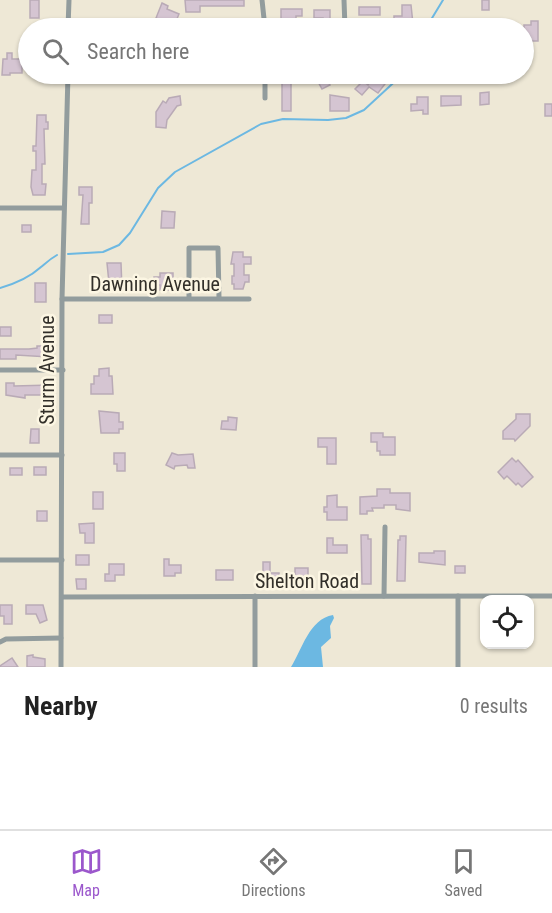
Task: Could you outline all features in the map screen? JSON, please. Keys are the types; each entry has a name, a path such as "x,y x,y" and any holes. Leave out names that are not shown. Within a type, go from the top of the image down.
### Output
{"street":[{"path":"68,18 69,0"},
{"path":"262,0 265,18"},
{"path":"344,0 345,18"},
{"name":"Sturm Avenue","path":"62,667 62,299 68,84"},
{"path":"265,84 265,98"},
{"path":"0,208 63,208"},
{"path":"189,298 189,248 219,248 219,298"},
{"name":"Dawning Avenue","path":"62,299 249,299"},
{"path":"0,370 63,370"},
{"path":"0,455 62,455"},
{"path":"384,596 385,527"},
{"path":"0,560 62,560"},
{"path":"255,596 255,667"},
{"path":"458,596 458,667"},
{"name":"Shelton Road","path":"62,597 552,596"},
{"path":"0,642 6,639 61,638"}],"water":[{"path":"333,615 330,626 331,638 321,647 323,667 291,667 312,629 318,622"}],"building":[{"path":"30,0 39,0 39,18 30,18"},
{"path":"185,0 244,0 244,6 200,6 200,12 186,12"},
{"path":"482,0 489,0 489,10 482,10"},
{"path":"162,3 168,6 167,9 179,14 177,18 156,18"},
{"path":"402,5 411,5 412,18 394,18 394,16 402,16"},
{"path":"359,7 380,7 380,15 359,15"},
{"path":"281,9 302,9 302,16 281,18"},
{"path":"314,10 330,10 330,18 314,18"},
{"path":"534,21 538,21 538,41 534,41"},
{"path":"7,53 12,53 12,59 18,59 18,73 2,75 3,59 7,59"},
{"path":"282,84 291,84 291,111 282,111"},
{"path":"319,84 330,85 322,89"},
{"path":"360,84 385,84 378,93 369,87 362,95 355,89"},
{"path":"489,92 489,104 480,105 480,93"},
{"path":"330,95 349,98 349,111 330,111"},
{"path":"180,96 181,105 177,106 167,120 166,128 156,127 156,112 163,101 166,103 169,98"},
{"path":"441,96 461,96 461,105 441,106"},
{"path":"417,97 428,97 428,114 423,114 423,110 411,111 411,104 417,104"},
{"path":"545,104 552,104 552,116 545,116"},
{"path":"37,115 46,115 46,122 48,122 48,129 44,129 45,164 42,164 42,184 46,184 45,195 33,195 31,187 32,170 36,170 36,151 33,151 33,146 36,146"},
{"path":"79,187 92,187 89,224 81,224 83,195 79,195"},
{"path":"162,211 175,212 174,228 161,228"},
{"path":"22,225 31,225 31,232 22,232"},
{"path":"233,252 243,252 243,257 251,257 251,264 244,264 244,275 249,275 249,282 245,282 243,289 234,289 234,284 232,284"},
{"path":"107,263 121,263 122,289 113,289 113,283 109,283"},
{"path":"160,273 173,273 173,290 160,290 160,285 154,285 154,277 160,277"},
{"path":"35,283 46,283 46,302 35,302"},
{"path":"99,315 112,315 112,323 99,323"},
{"path":"0,327 11,327 11,336 0,336"},
{"path":"37,346 49,349 49,357 16,355 16,359 0,359 0,349 29,349 37,348"},
{"path":"109,368 113,394 91,394 94,376 99,376 99,369"},
{"path":"6,383 14,383 14,386 51,385 51,399 44,399 44,395 25,395 25,398 6,395"},
{"path":"99,411 119,413 119,422 123,422 123,429 119,429 119,433 101,433"},
{"path":"516,414 530,414 530,426 515,441 514,439 503,439 503,431 516,419"},
{"path":"228,417 237,418 236,430 221,429 222,421 228,421"},
{"path":"31,429 39,429 39,443 30,443"},
{"path":"371,433 383,433 383,437 395,437 395,455 380,455 380,451 377,451 377,442 371,442"},
{"path":"318,438 336,438 336,464 327,464 327,447 318,447"},
{"path":"114,453 125,453 125,471 117,471 117,464 114,464"},
{"path":"172,453 193,454 195,468 188,468 187,465 175,466 174,469 166,465"},
{"path":"512,458 516,462 518,460 533,477 522,487 518,483 516,485 507,476 504,479 498,472"},
{"path":"34,467 46,467 46,475 34,475"},
{"path":"10,468 22,468 22,475 10,475"},
{"path":"377,489 390,489 390,493 410,493 410,511 396,509 396,505 384,505 384,508 372,508 373,511 367,511 367,514 360,514 360,497 377,496"},
{"path":"93,492 103,492 103,509 93,509"},
{"path":"337,495 337,507 347,507 347,520 327,520 324,507 327,507 327,496"},
{"path":"37,511 47,511 47,521 37,521"},
{"path":"94,523 94,543 85,543 85,533 80,533 79,524"},
{"path":"361,535 368,535 368,539 371,539 371,584 362,584"},
{"path":"400,536 406,536 405,581 397,581"},
{"path":"327,538 333,538 333,545 347,545 347,553 327,553"},
{"path":"434,551 445,551 445,565 419,562 419,553 434,553"},
{"path":"76,555 89,555 89,565 76,565"},
{"path":"164,559 169,559 169,565 181,565 181,573 175,573 175,576 164,576"},
{"path":"263,562 270,562 270,573 279,573 279,581 263,581"},
{"path":"109,564 124,564 124,575 115,575 115,581 105,581 105,574 109,574"},
{"path":"455,566 465,566 465,573 455,573"},
{"path":"295,568 308,568 308,578 295,578"},
{"path":"216,570 233,570 233,580 216,580"},
{"path":"76,579 86,579 86,589 77,589"},
{"path":"0,605 12,605 12,624 4,624 4,616 0,616"},
{"path":"26,605 43,605 47,620 40,623 36,614 26,614"},
{"path":"33,655 33,657 45,659 45,667 27,667 27,656"},
{"path":"12,658 18,667 0,667 0,666"}],"waterway":[{"path":"432,18 443,0"},
{"path":"68,254 103,252 119,245 130,233 158,188 175,172 261,124 283,119 346,118 364,110 392,84"},
{"path":"0,288 27,277 57,255"}]}
